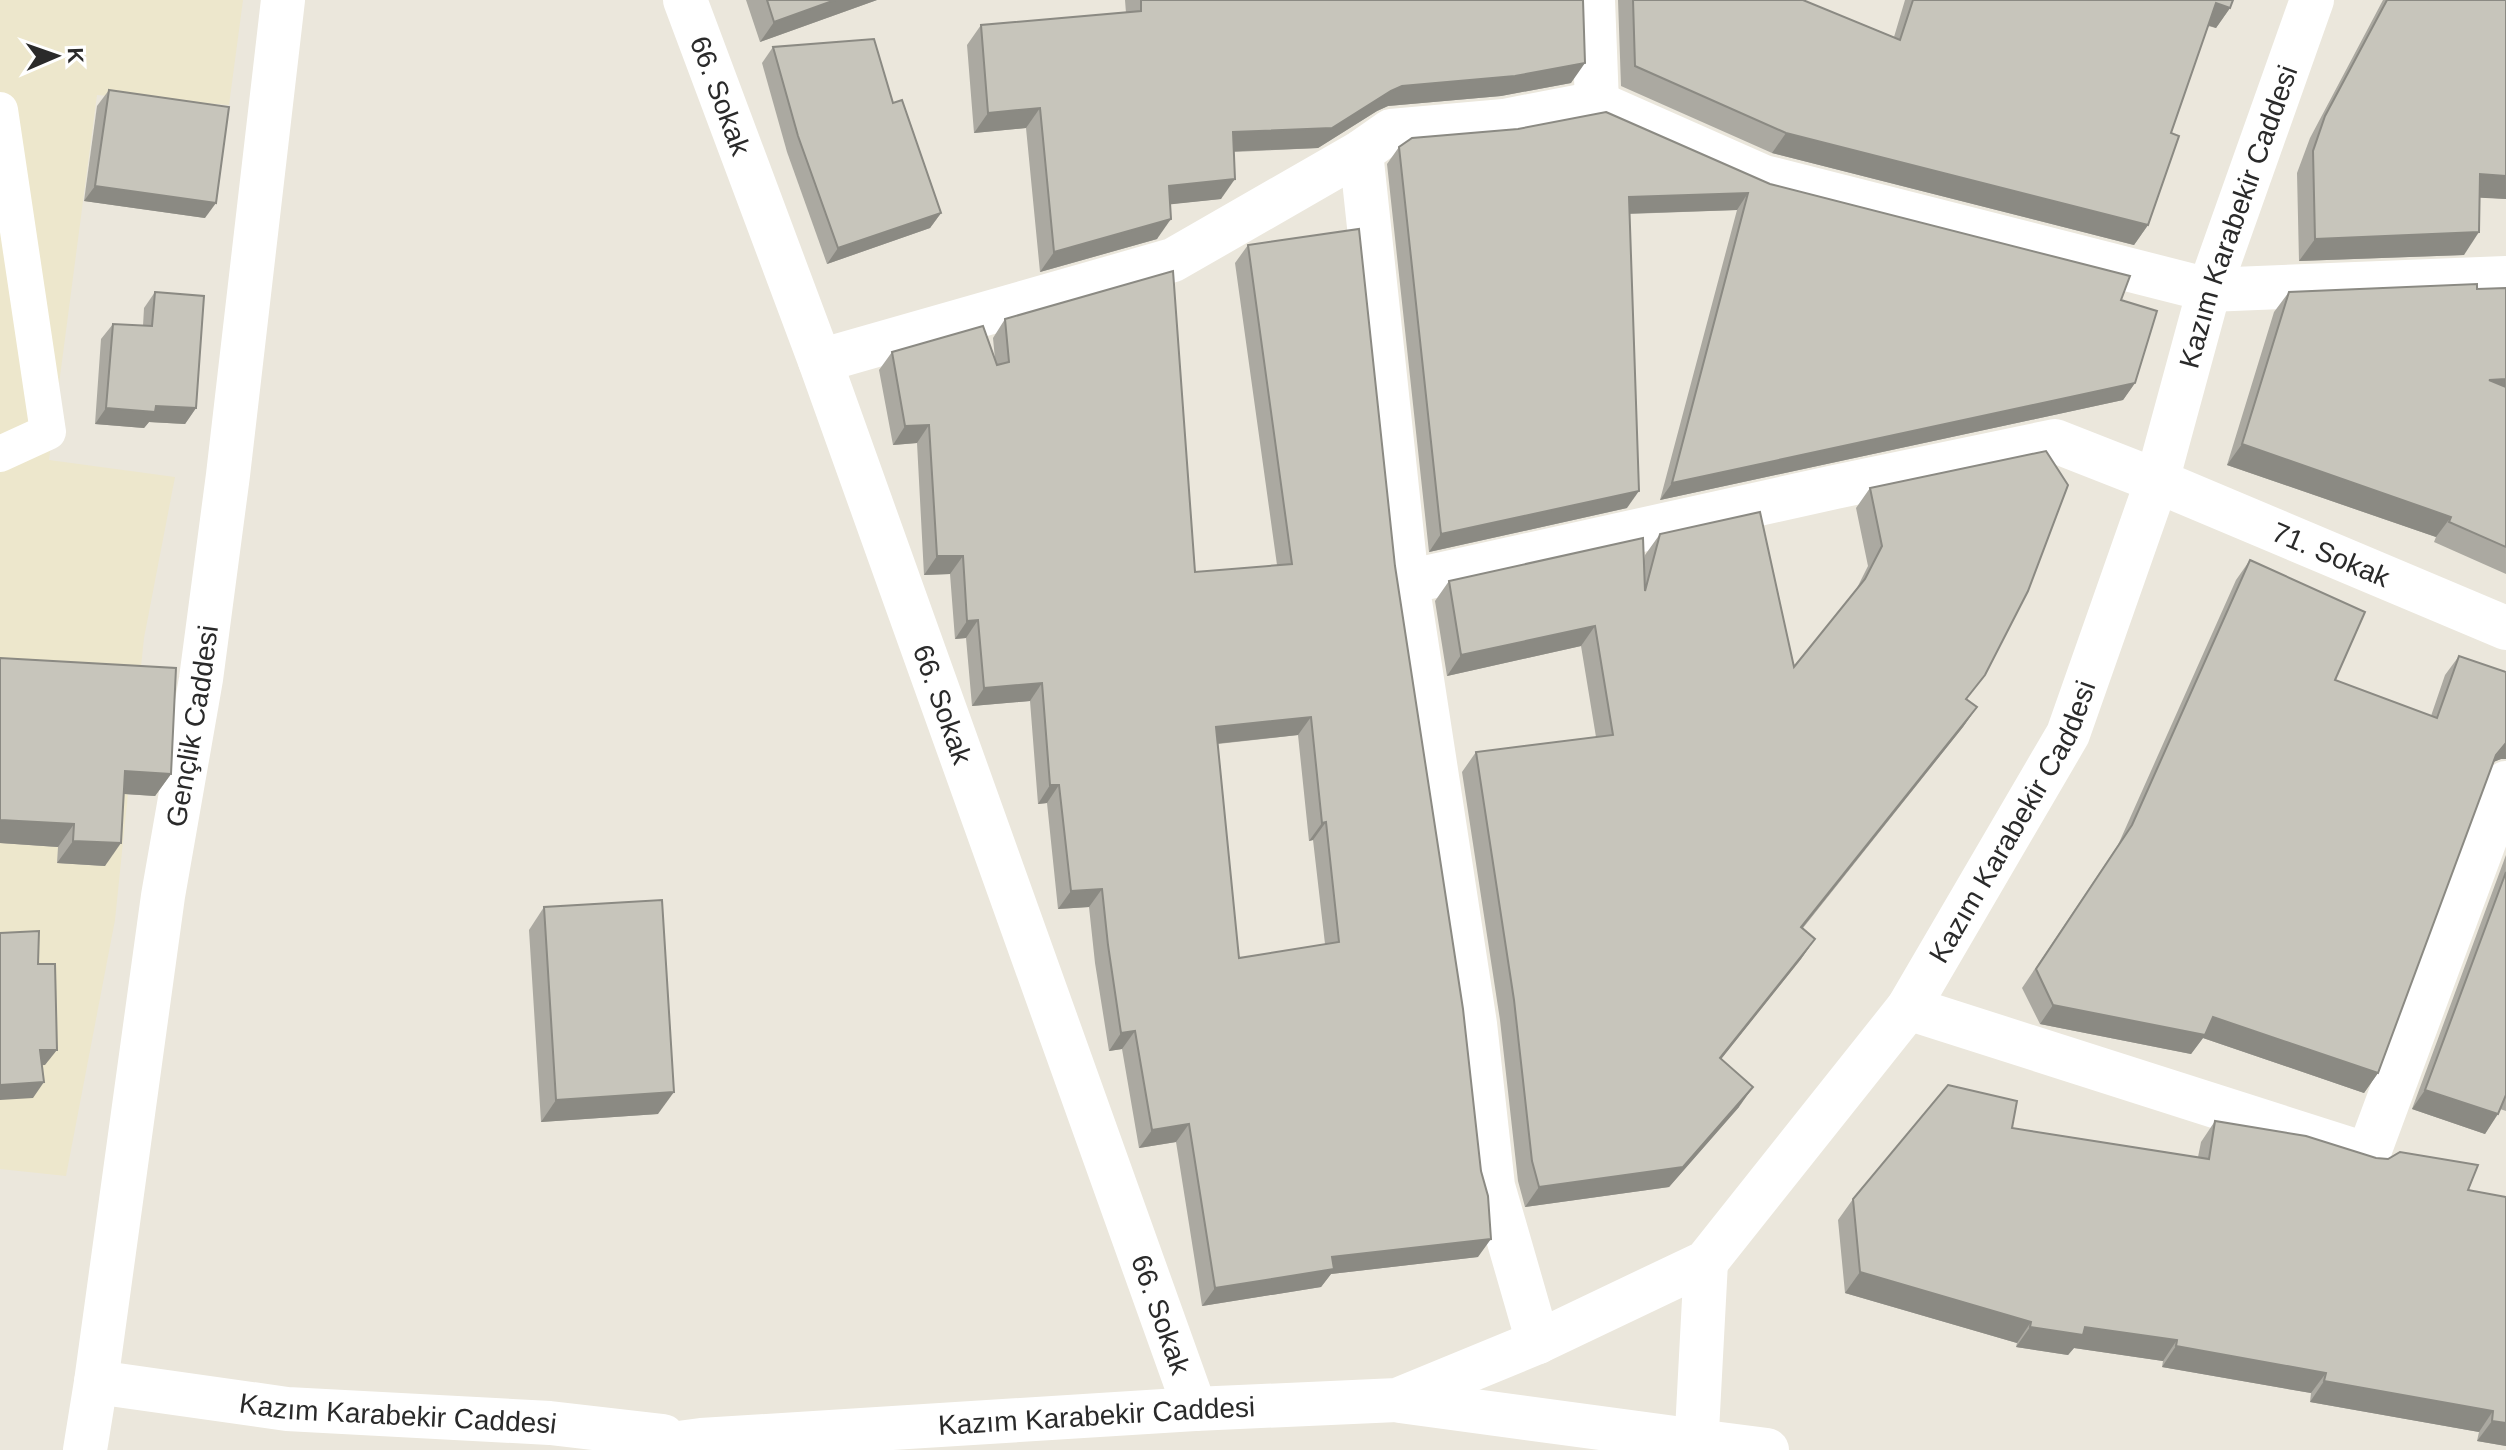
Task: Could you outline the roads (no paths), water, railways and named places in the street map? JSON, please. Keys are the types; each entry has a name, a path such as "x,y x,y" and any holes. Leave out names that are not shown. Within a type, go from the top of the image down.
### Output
{"street":[{"name":"Gençlik Caddesi","path":"85,1450 163,896 201,679 283,0"},
{"name":"66. Sokak","path":"685,0 820,361 1195,1409"},
{"path":"1593,0 1597,103"},
{"name":"Kazım Karabekir Caddesi","path":"1397,1400 1538,1342 1706,1262 1908,1008 2068,734 2157,481 2209,290 2312,0"},
{"path":"820,361 1173,260 1361,152 1391,131 1504,121 1597,103 1764,177 2209,290 2506,278"},
{"path":"1361,152 1407,582 1475,1024 1493,1186 1538,1342"},
{"name":"71. Sokak","path":"1407,582 2055,441 2506,628"},
{"path":"1908,1008 2368,1155 2506,783"},
{"path":"1697,1445 1706,1262"},
{"name":"Kazım Karabekir Caddesi","path":"96,1382 287,1409 550,1423 701,1440"},
{"name":"Kazım Karabekir Caddesi","path":"626,1450 701,1440 1195,1409 1397,1400 1697,1445 1767,1450"}],"lane":[{"path":"0,110 48,432 0,454"}]}
